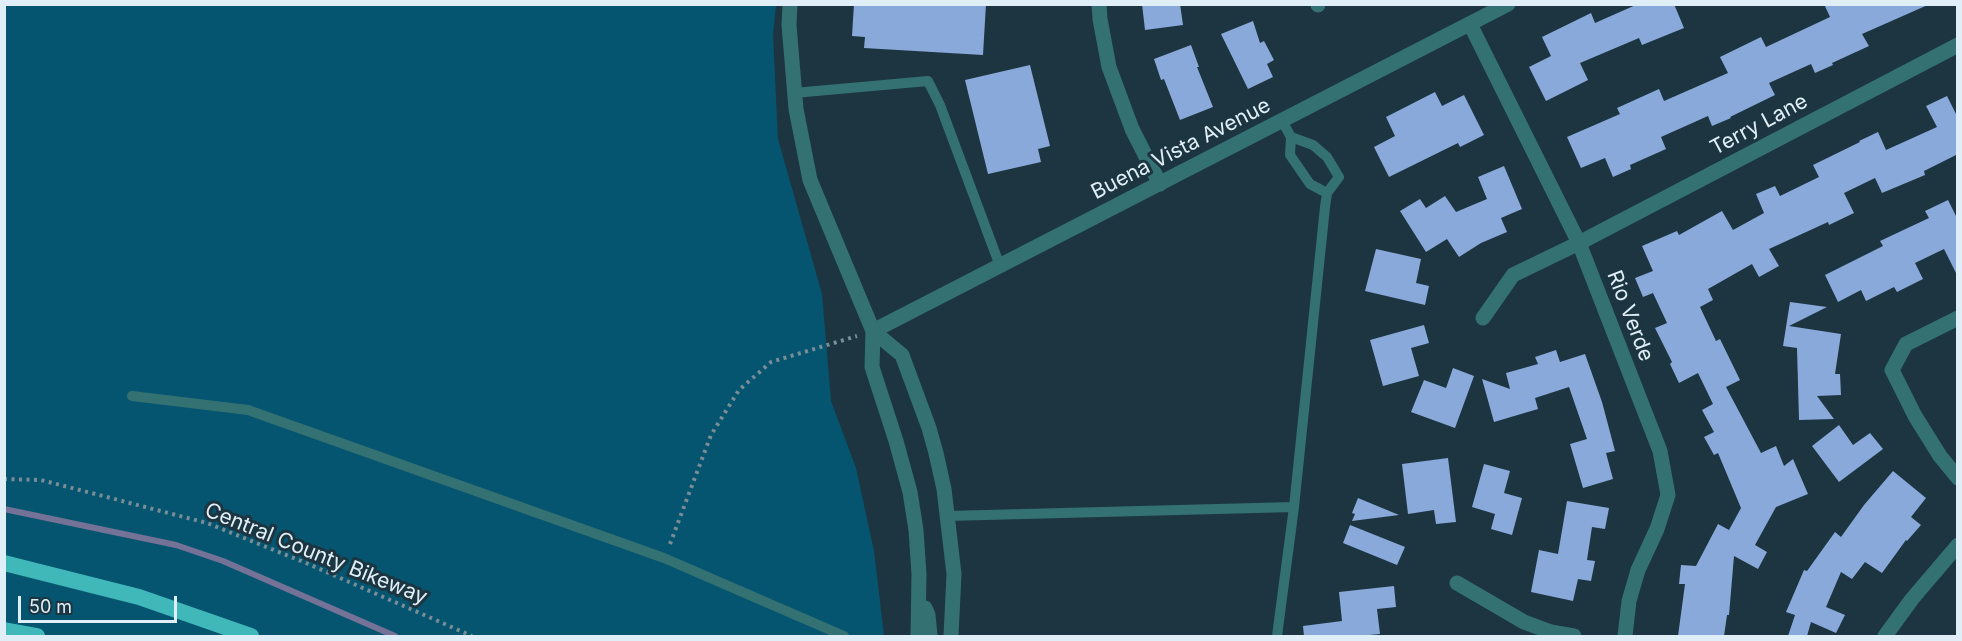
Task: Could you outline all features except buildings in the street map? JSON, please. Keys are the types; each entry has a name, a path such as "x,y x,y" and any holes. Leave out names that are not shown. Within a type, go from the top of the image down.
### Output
{"highway":[{"path":"4,563 139,597 251,636"},
{"path":"4,630 37,636"}],"street":[{"path":"790,4 789,25 794,93 810,180 873,331 872,367 910,492 916,530 920,597 918,636"},
{"path":"1099,4 1109,66 1132,129 1160,184"},
{"name":"Buena Vista Avenue","path":"873,331 1508,4"},
{"name":"Rio Verde","path":"1470,24 1579,243 1660,451 1668,495 1657,529 1638,570 1629,601 1625,636"},
{"name":"Terry Lane","path":"1483,318 1513,275 1579,243 1958,45"},
{"path":"1958,318 1906,344 1892,370 1915,416 1940,456 1958,478"},
{"path":"873,331 902,355 929,428 944,489 954,574 951,636"},
{"path":"1885,636 1958,545"},
{"path":"1457,583 1524,622 1551,632 1574,636"},
{"path":"920,597 928,615 930,636"}],"lane":[{"path":"794,93 928,81 940,105 1000,266"},
{"path":"1282,121 1291,137 1290,155 1310,184 1327,193"},
{"path":"1277,636 1294,507 1327,193 1339,177 1327,157 1313,145 1291,137"},
{"path":"132,396 248,410 664,558 844,636"},
{"path":"947,516 1294,507"}],"path":[{"path":"664,558 711,435 739,390 771,362 873,331"},
{"name":"Central County Bikeway","path":"4,479 41,480 207,523 306,563 472,636"}],"shaded area":[{"path":"4,5 776,5 773,35 778,139 822,294 831,401 856,468 874,551 884,636 5,636"}],"waterway":[{"path":"4,509 176,545 223,561 395,636"}]}
